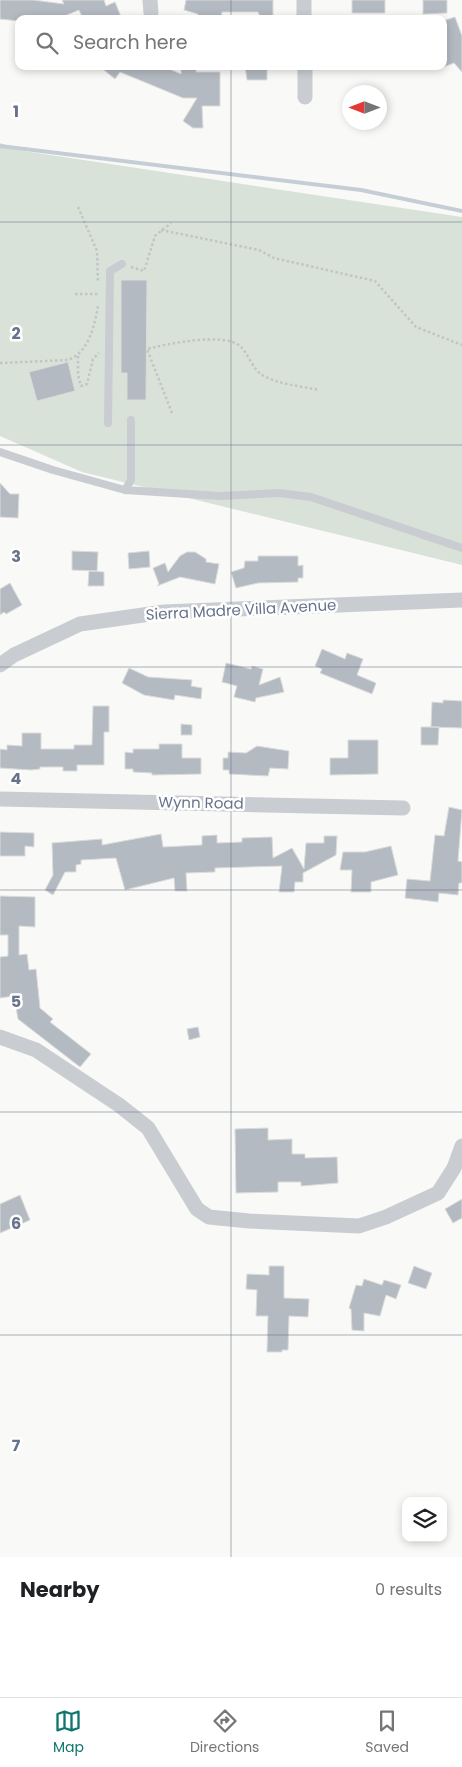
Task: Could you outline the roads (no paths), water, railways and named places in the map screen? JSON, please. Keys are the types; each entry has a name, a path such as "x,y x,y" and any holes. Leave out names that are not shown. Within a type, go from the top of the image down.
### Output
{"street":[{"path":"304,0 304,15"},
{"path":"305,70 305,97"},
{"name":"Sierra Madre Villa Avenue","path":"0,665 14,655 80,624 164,612 462,600"},
{"name":"Wynn Road","path":"0,799 403,808"},
{"path":"0,1036 36,1050 119,1105 148,1128 196,1209 209,1217 250,1221 359,1226 386,1217 438,1193 454,1168 462,1146"}],"lane":[{"path":"108,423 110,271 122,264"},
{"path":"125,490 131,480 131,420"},
{"path":"0,452 53,470 125,490 219,496 279,493 311,497 462,548"}],"waterway":[{"path":"0,146 361,190 462,211"}]}
